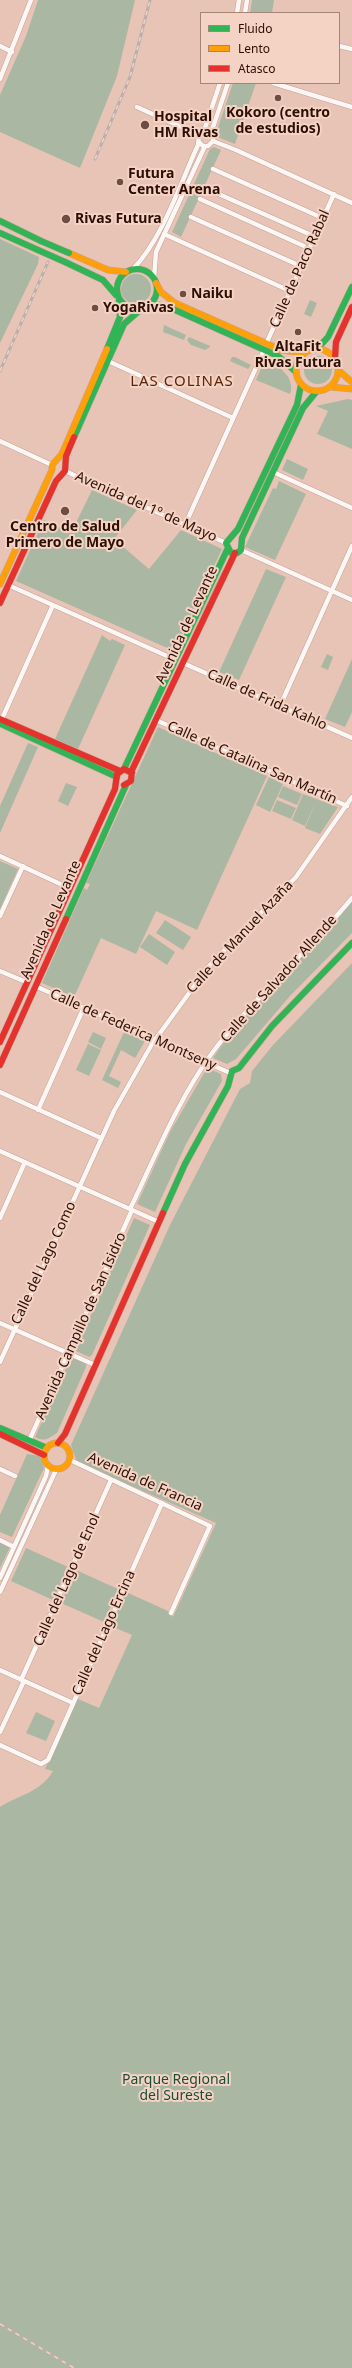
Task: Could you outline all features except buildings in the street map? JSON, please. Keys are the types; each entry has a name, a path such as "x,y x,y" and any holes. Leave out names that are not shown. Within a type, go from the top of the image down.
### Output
{"street":[{"path":"0,79 12,52 31,0"},
{"path":"237,12 239,0"},
{"path":"245,12 247,0"},
{"path":"0,46 12,52"},
{"path":"340,46 352,49"},
{"path":"199,135 204,131 220,84"},
{"path":"213,141 211,133 228,84"},
{"path":"276,84 352,107"},
{"path":"137,107 199,135"},
{"path":"204,131 211,133"},
{"path":"0,584 52,468 58,460 116,329 120,317 117,283 150,249 199,142 199,135"},
{"path":"147,307 156,297 156,252 205,146 213,141"},
{"path":"213,141 352,203"},
{"path":"199,142 205,146"},
{"path":"213,169 318,216"},
{"path":"205,188 309,234"},
{"name":"Calle de Paco Rabal","path":"185,525 334,194"},
{"path":"200,199 304,246"},
{"path":"191,218 296,264"},
{"path":"0,221 41,241 108,270 146,271 155,281 161,292 173,302 265,347 284,360 296,372 301,385 297,405 238,529 227,546 352,600"},
{"path":"0,233 103,280 128,308 140,310"},
{"path":"164,234 290,291"},
{"path":"317,349 328,337 352,287"},
{"path":"0,603 63,473 65,463 124,324 140,310 159,305 173,308 265,347 304,353 317,349 324,350 335,358"},
{"path":"352,307 336,342 335,358 339,370 352,382"},
{"path":"296,372 297,362 304,353"},
{"path":"108,361 233,418"},
{"path":"330,387 337,379 339,370"},
{"path":"301,385 316,392"},
{"path":"238,552 241,542 303,408 316,392 330,387 352,389"},
{"path":"0,441 63,473"},
{"path":"58,460 65,463"},
{"path":"273,472 352,508"},
{"name":"Avenida del 1º de Mayo","path":"63,473 185,525 227,546"},
{"path":"232,538 237,538 241,542"},
{"name":"Avenida de Levante","path":"0,1042 119,774 176,660 227,546"},
{"path":"280,706 352,546"},
{"name":"Avenida de Levante","path":"0,1065 126,785 131,781 132,774 156,720 238,552"},
{"path":"8,585 176,660"},
{"path":"53,604 0,721 119,774 132,774"},
{"name":"Calle de Frida Kahlo","path":"183,662 352,738"},
{"name":"Calle de Catalina San Martín","path":"156,720 348,806"},
{"path":"119,774 126,785"},
{"name":"Calle de Manuel Azaña","path":"79,1187 125,1088 154,1039 208,967 296,877 348,806 352,797"},
{"path":"0,856 69,888"},
{"path":"0,916 23,866"},
{"name":"Calle de Salvador Allende","path":"131,1210 175,1118 206,1062 263,992 352,898"},
{"path":"0,1578 1,1572 14,1547 48,1466 44,1455 47,1448 58,1443 65,1434 159,1222 201,1133 231,1080 230,1074 234,1069 239,1068 272,1026 352,943"},
{"path":"0,971 26,982"},
{"name":"Calle de Federica Montseny","path":"35,986 230,1074"},
{"path":"38,1110 84,1007"},
{"path":"0,1092 101,1138"},
{"path":"0,1151 159,1222"},
{"path":"0,1218 25,1162"},
{"name":"Calle del Lago Como","path":"0,1362 79,1187"},
{"name":"Avenida Campillo de San Isidro","path":"29,1441 131,1210"},
{"path":"0,1322 95,1365"},
{"path":"0,1428 47,1448"},
{"path":"0,1434 44,1455"},
{"path":"48,1466 56,1470 63,1469 70,1460 68,1449 58,1443"},
{"name":"Avenida de Francia","path":"70,1460 210,1526 171,1613"},
{"path":"0,1469 15,1476"},
{"path":"0,1592 56,1470"},
{"name":"Calle del Lago de Enol","path":"0,1732 111,1480"},
{"name":"Calle del Lago Ercina","path":"0,1745 41,1764 45,1764 162,1503"},
{"path":"0,1540 14,1547"},
{"path":"0,1670 73,1703"}],"green space":[{"path":"38,0 135,0 117,76 80,168 0,132 0,95 26,36"},
{"path":"252,0 274,0 272,12 250,12"},
{"path":"233,84 256,84 235,144 215,136"},
{"path":"214,147 221,150 181,237 172,232 210,149"},
{"path":"0,239 39,257 38,264 0,343"},
{"path":"136,274 142,275 150,283 150,295 142,303 136,304 130,303 122,295 121,289 122,283 130,275"},
{"path":"310,300 317,303 311,317 304,314"},
{"path":"164,325 186,335 184,340 163,332"},
{"path":"189,337 210,347 205,350 191,345 187,340"},
{"path":"318,356 328,360 332,370 328,380 318,384 308,380 304,370 308,360"},
{"path":"232,357 251,365 248,369 230,361"},
{"path":"264,362 275,365 284,372 290,382 290,394 256,380"},
{"path":"348,399 352,400 352,449 317,434 328,411 316,406"},
{"path":"287,459 308,469 303,480 282,470"},
{"path":"279,481 306,494 275,560 245,547 273,488 276,489"},
{"path":"92,490 137,510 114,539 149,569 181,530 222,549 174,651 16,581 44,520 71,533"},
{"path":"224,567 225,568 185,648"},
{"path":"266,569 286,577 239,680 219,672"},
{"path":"102,635 110,641 112,639 125,645 78,749 55,739"},
{"path":"327,654 333,657 328,670 321,667"},
{"path":"352,659 352,712 345,727 325,719"},
{"path":"158,727 267,776 197,930 156,911 136,954 101,938 74,997 42,983 84,888 87,890 90,884 86,883"},
{"path":"28,743 38,747 0,833 0,806"},
{"path":"269,777 283,784 270,812 256,805"},
{"path":"66,783 77,787 68,806 58,801"},
{"path":"283,786 302,794 297,805 278,797"},
{"path":"303,794 338,807 320,834 305,828 316,801 305,826 292,820"},
{"path":"277,800 296,808 291,819 272,811"},
{"path":"0,861 18,869 0,909"},
{"path":"352,902 352,933 290,996 236,1059 227,1064 213,1058 245,1017"},
{"path":"165,920 191,937 183,950 156,933"},
{"path":"149,934 175,952 167,965 140,947"},
{"name":"Parque Regional del Sureste","path":"352,963 352,2368 0,2368 0,1807 36,1788 48,1778 53,1771 45,1769 78,1699 99,1708 132,1635 111,1626 126,1592 168,1611 173,1617 216,1523 77,1462 71,1445 170,1225 240,1089 250,1083 252,1071 273,1045"},
{"path":"93,1032 106,1038 101,1049 88,1042"},
{"path":"124,1032 145,1041 135,1058 121,1050 109,1076 121,1082 118,1088 102,1080"},
{"path":"88,1044 101,1050 89,1076 76,1070"},
{"path":"207,1068 221,1074 222,1081 186,1144 155,1212 137,1204 170,1132"},
{"path":"134,1218 150,1225 92,1355 89,1357 72,1349 76,1341 79,1342"},
{"path":"71,1357 86,1364 86,1367 57,1433 46,1439 35,1437"},
{"path":"27,1454 40,1456 44,1468 12,1537 0,1532 0,1515"},
{"path":"0,1542 10,1547 0,1568"},
{"path":"26,1548 68,1567 53,1600 11,1581"},
{"path":"76,1570 118,1589 104,1622 61,1603"},
{"path":"36,1712 55,1721 46,1741 26,1733"}],"railway":[{"path":"95,159 130,77 150,0"},
{"path":"0,371 48,262"},
{"path":"0,2324 74,2368"}],"traffic: fast":[{"path":"0,221 41,241"},
{"path":"0,233 38,250"},
{"path":"41,241 69,253"},
{"path":"38,250 65,262"},
{"path":"65,262 103,280 116,295"},
{"path":"141,269 148,272 154,278 157,289 156,297 148,306 141,309 133,309 126,306 118,297 117,285 120,278 129,270 141,269"},
{"path":"317,349 328,337 352,287"},
{"path":"107,349 120,317 119,300"},
{"path":"147,307 159,305 173,309 278,356 296,372"},
{"path":"74,437 124,324 140,310"},
{"path":"301,385 297,405 238,529 226,543 231,553 237,553 241,550 242,538 303,408 316,392"},
{"path":"124,769 227,550"},
{"path":"1,724 117,777"},
{"path":"66,919 126,785"},
{"path":"163,1213 185,1164 228,1086 232,1071 239,1068 272,1026 352,943"},
{"path":"0,1428 47,1448"}],"traffic: slow":[{"path":"69,253 108,270 126,272"},
{"path":"156,283 161,292 175,303 281,350 304,353"},
{"path":"0,584 52,470 52,465 62,454 107,349"},
{"path":"313,349 321,349 329,352 335,358 338,370 335,382 329,388 321,391 313,391 305,388 299,382 296,374 296,366 299,358 305,352 313,349"},
{"path":"339,371 352,382"},
{"path":"331,387 352,389"},
{"path":"57,1443 66,1447 70,1456 66,1465 57,1469 48,1465 44,1456 48,1447 57,1443"}],"traffic: jam":[{"path":"335,358 336,342 352,307"},
{"path":"0,603 56,481 65,471 66,456 74,437"},
{"path":"124,785 131,781 132,770 235,553"},
{"path":"0,719 120,771"},
{"path":"0,1042 115,789 117,774 124,769 132,773"},
{"path":"0,1065 66,919"},
{"path":"58,1443 65,1434 163,1213"},
{"path":"0,1434 44,1455"}],"place":[{"name":"Kokoro (centro de estudios)","path":"278,98"},
{"name":"Hospital HM Rivas","path":"145,125"},
{"name":"Futura Center Arena","path":"120,182"},
{"name":"Rivas Futura","path":"66,219"},
{"name":"Naiku","path":"183,294"},
{"name":"YogaRivas","path":"95,308"},
{"name":"AltaFit Rivas Futura","path":"298,332"},
{"name":"Centro de Salud Primero de Mayo","path":"65,511"}],"district":[{"name":"LAS COLINAS","path":"182,382"}]}
